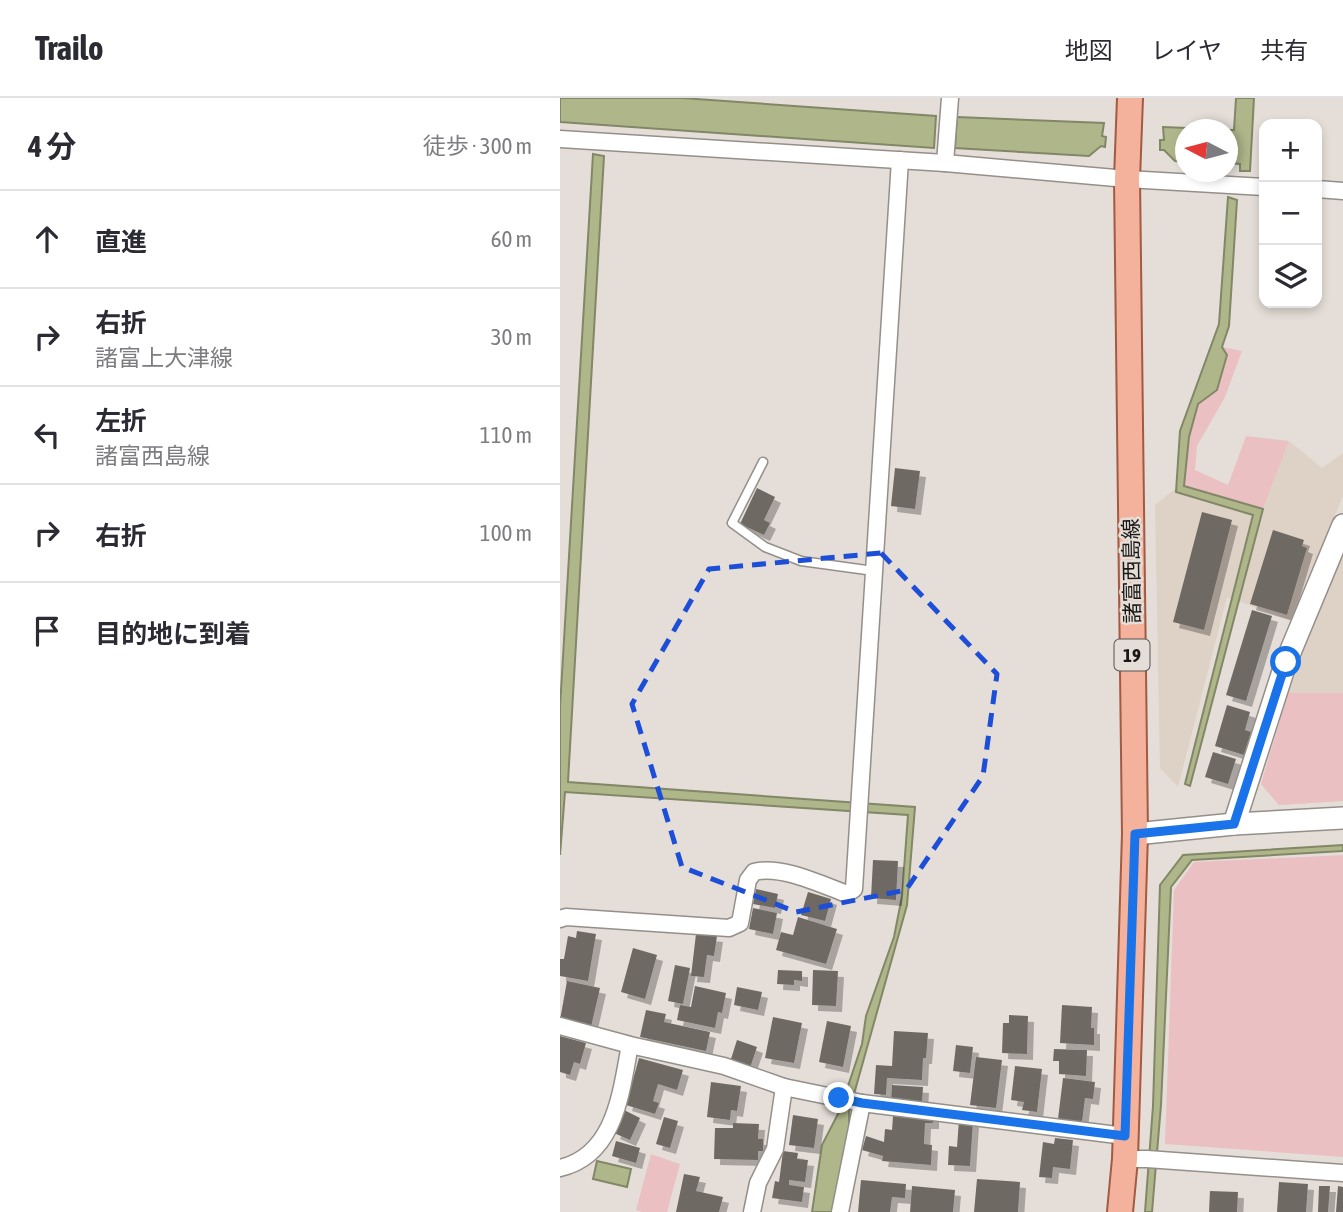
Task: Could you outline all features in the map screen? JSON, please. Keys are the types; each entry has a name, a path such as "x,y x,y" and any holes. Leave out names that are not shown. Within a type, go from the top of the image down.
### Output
{"main road":[{"name":"諸富西島線","path":"1120,1212 1140,1153 1127,179 1130,98"}],"street":[{"path":"945,163 950,98"},
{"path":"560,139 945,163 1127,179 1259,187"},
{"path":"560,919 566,917 729,928 740,923 748,880 754,872 763,869 796,876 847,894 854,889 900,160"},
{"path":"1322,189 1343,191"},
{"path":"1234,824 1286,662 1343,525"},
{"path":"1135,834 1234,824 1343,818"},
{"path":"560,1026 724,1066 784,1087 859,1103 1140,1153 1343,1172"},
{"path":"560,1168 591,1154 607,1132 620,1101 630,1045"},
{"path":"752,1212 758,1183 775,1149 784,1087"},
{"path":"841,1212 859,1103"}],"lane":[{"path":"763,461 732,523 765,547 801,561 874,571"}],"highlighted area":[{"path":"881,553 997,674 983,776 906,890 796,912 682,867 632,704 709,569"}],"shaded area":[{"path":"560,98 682,98 936,116 934,148 560,122"},
{"path":"1236,98 1254,98 1250,171 1240,171 1238,119 1235,119"},
{"path":"957,117 1104,123 1102,136 1106,137 1105,147 1101,146 1089,156 955,148"},
{"path":"1163,127 1175,128 1175,161 1164,150 1160,150 1160,140 1164,140"},
{"path":"593,154 604,156 568,782 915,807 907,905 849,1112 849,1131 833,1212 812,1212 822,1145 840,1110 862,1044 866,1016 894,937 902,896 908,815 565,792 560,855 560,707"},
{"path":"1228,197 1237,200 1229,326 1222,347 1227,355 1217,390 1198,404 1189,437 1184,486 1263,509 1190,786 1185,784 1253,515 1176,492 1180,431 1219,324"},
{"path":"1222,347 1242,351 1225,397 1197,446 1195,470 1228,485 1246,436 1289,441 1263,509 1184,487 1189,437 1198,404 1217,390"},
{"path":"1289,441 1322,468 1343,453 1343,496 1290,620 1227,597 1178,787 1160,768 1155,505 1175,489 1256,512 1263,509"},
{"path":"1343,555 1343,801 1279,805 1261,784 1296,668"},
{"path":"1288,693 1343,693 1343,801 1279,805 1261,784"},
{"path":"1343,845 1343,851 1192,860 1171,887 1161,1105 1152,1212 1145,1212 1153,1106 1160,885 1183,855"},
{"path":"1343,855 1343,1157 1165,1144 1174,890 1194,862"},
{"path":"651,1154 680,1164 667,1212 636,1210"},
{"path":"597,1161 631,1169 627,1187 593,1179"}],"building":[{"path":"895,468 920,471 915,509 891,506"},
{"path":"757,488 775,497 764,520 770,523 764,535 740,524"},
{"path":"1202,512 1232,520 1204,630 1173,622"},
{"path":"1273,530 1304,540 1302,546 1307,548 1287,615 1250,604"},
{"path":"1252,610 1272,616 1246,701 1226,695"},
{"path":"1227,705 1250,712 1245,730 1251,732 1244,755 1215,746"},
{"path":"1213,752 1236,759 1228,784 1205,777"},
{"path":"873,860 898,861 896,900 871,898"},
{"path":"756,889 778,894 775,908 753,904"},
{"path":"808,892 831,899 825,921 801,915"},
{"path":"753,908 777,913 773,934 749,929"},
{"path":"798,917 837,929 826,964 776,950 781,932 793,935"},
{"path":"577,931 596,934 588,981 560,976 560,959 564,959 568,936 576,938"},
{"path":"696,934 717,936 714,956 707,955 704,977 691,976"},
{"path":"633,948 657,955 645,999 621,992"},
{"path":"675,965 690,968 683,1004 668,1001"},
{"path":"778,970 802,971 802,981 794,980 794,985 777,984"},
{"path":"813,970 838,971 836,1006 812,1005"},
{"path":"567,981 600,988 591,1027 560,1020"},
{"path":"695,986 726,993 722,1013 718,1012 715,1028 677,1020 680,1005 691,1007"},
{"path":"737,987 762,992 758,1010 734,1005"},
{"path":"1062,1005 1092,1007 1091,1028 1094,1028 1094,1045 1060,1043"},
{"path":"646,1010 666,1014 664,1022 710,1032 706,1051 640,1037"},
{"path":"1009,1015 1028,1016 1027,1054 1002,1053 1003,1023 1009,1023"},
{"path":"773,1017 802,1023 794,1063 765,1058"},
{"path":"827,1021 851,1026 843,1067 819,1062"},
{"path":"894,1031 928,1033 922,1080 887,1078 886,1095 874,1094 876,1065 892,1066"},
{"path":"560,1036 586,1043 580,1064 574,1062 570,1075 560,1072"},
{"path":"737,1040 757,1047 750,1068 730,1062"},
{"path":"956,1045 973,1047 970,1073 953,1071"},
{"path":"1054,1049 1087,1050 1086,1076 1059,1074 1059,1061 1053,1061"},
{"path":"976,1057 1002,1060 996,1108 970,1105"},
{"path":"639,1058 683,1070 677,1090 658,1084 653,1101 659,1103 655,1114 626,1105"},
{"path":"1015,1066 1042,1069 1037,1112 1022,1110 1024,1102 1011,1100"},
{"path":"1063,1078 1095,1082 1093,1099 1085,1098 1082,1122 1058,1119"},
{"path":"711,1082 741,1086 737,1111 731,1110 730,1120 707,1117"},
{"path":"892,1085 923,1087 922,1103 891,1101"},
{"path":"624,1110 640,1118 630,1140 614,1133"},
{"path":"908,1113 933,1115 933,1123 925,1123 924,1144 932,1145 931,1165 882,1161 883,1156 862,1150 866,1136 884,1142 885,1129 892,1130 893,1116 908,1117"},
{"path":"793,1115 818,1119 814,1148 789,1145"},
{"path":"664,1117 678,1121 670,1148 656,1144"},
{"path":"959,1120 973,1121 970,1166 948,1165 949,1146 957,1147"},
{"path":"733,1123 759,1124 758,1139 763,1139 763,1151 758,1151 758,1160 714,1159 715,1128 733,1128"},
{"path":"1055,1138 1073,1140 1070,1169 1053,1167 1052,1178 1039,1177 1043,1142 1054,1144"},
{"path":"616,1141 640,1148 636,1163 612,1156"},
{"path":"783,1151 798,1153 797,1159 808,1160 805,1182 789,1180 789,1185 804,1187 802,1202 772,1198 775,1181 779,1182"},
{"path":"684,1174 700,1177 696,1191 723,1197 719,1212 676,1212"},
{"path":"977,1179 1020,1182 1018,1212 974,1212"},
{"path":"861,1180 906,1184 905,1198 892,1197 890,1212 858,1212"},
{"path":"1279,1182 1308,1184 1306,1212 1277,1212"},
{"path":"912,1186 955,1190 953,1212 910,1212"},
{"path":"1319,1186 1330,1186 1328,1212 1318,1212"},
{"path":"1338,1186 1343,1187 1343,1212 1336,1212"},
{"path":"1210,1191 1238,1192 1237,1212 1209,1212"}],"route":[{"path":"839,1098 1125,1136 1135,834 1234,824 1286,662"}]}
